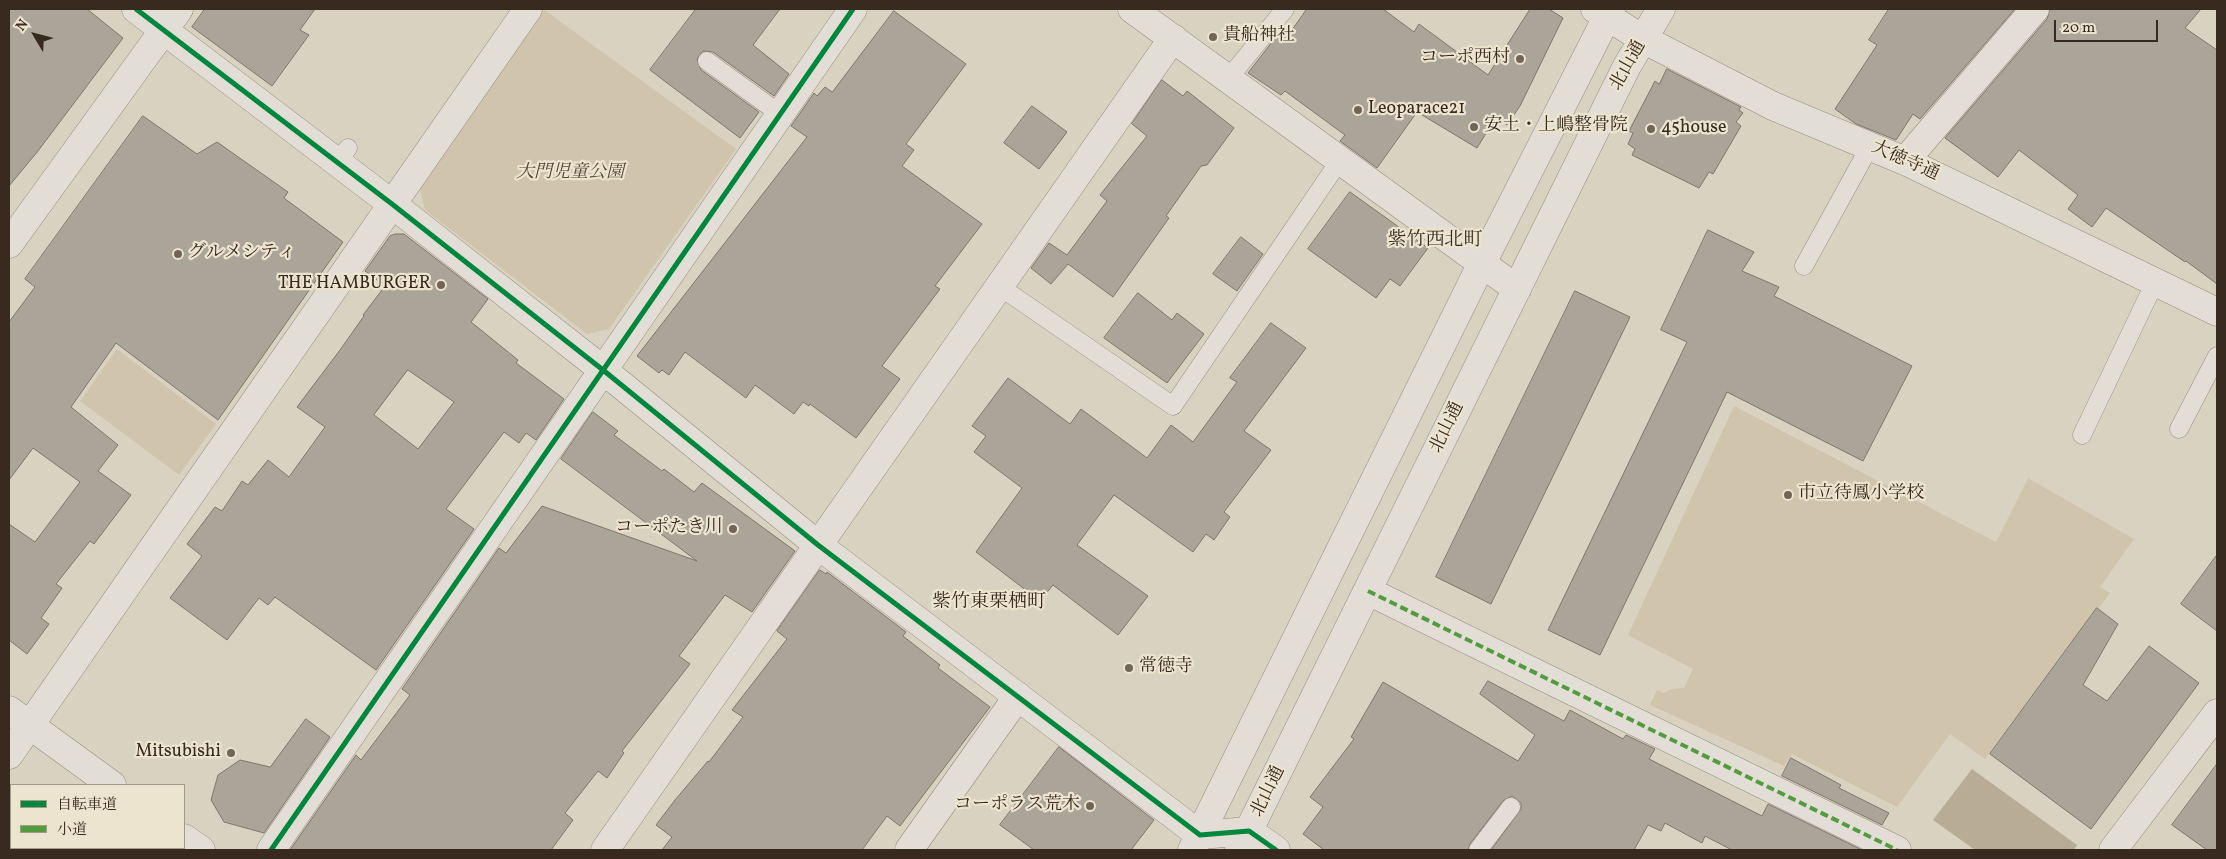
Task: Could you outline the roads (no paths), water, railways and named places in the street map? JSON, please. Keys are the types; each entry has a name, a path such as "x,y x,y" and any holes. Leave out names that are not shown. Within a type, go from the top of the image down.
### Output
{"street":[{"path":"136,9 171,20 342,155 392,204 603,370 818,545 1018,696 1196,843 1244,841 1276,850"},
{"path":"9,755 19,717 392,204 423,148 471,80 528,9"},
{"path":"271,850 853,9"},
{"path":"1132,9 1517,289"},
{"name":"北山通","path":"1244,841 1627,66 1661,9"},
{"path":"1905,161 2035,9"},
{"path":"1196,843 1604,11"},
{"name":"大徳寺通","path":"1604,11 1643,39 1773,106 1905,161 2217,312"},
{"path":"9,244 171,20"},
{"path":"605,850 1173,38"},
{"path":"1329,574 1897,850"},
{"path":"909,850 1018,696"},
{"path":"2113,850 2217,713"},
{"path":"19,717 111,784"},
{"path":"185,839 201,850"}],"lane":[{"path":"1228,79 1285,9"},
{"path":"707,62 780,114"},
{"path":"1804,266 1870,146"},
{"path":"999,286 1173,406 1340,160"},
{"path":"2082,435 2155,282"},
{"path":"2179,429 2217,356"},
{"path":"1478,850 1511,807"}],"place":[{"name":"貴船神社","path":"1213,37"},
{"name":"コーポ西村","path":"1520,59"},
{"name":"Leoparace21","path":"1358,110"},
{"name":"安土・上嶋整骨院","path":"1474,127"},
{"name":"45house","path":"1651,129"},
{"name":"グルメシティ","path":"178,254"},
{"name":"THE HAMBURGER","path":"441,285"},
{"name":"市立待鳳小学校","path":"1788,495"},
{"name":"コーポたき川","path":"733,529"},
{"name":"常徳寺","path":"1129,668"},
{"name":"Mitsubishi","path":"231,753"},
{"name":"コーポラス荒木","path":"1090,806"}],"district":[{"name":"紫竹西北町","path":"1435,242"},
{"name":"紫竹東栗栖町","path":"989,604"}],"park label":[{"name":"大門児童公園","path":"570,174"}]}
